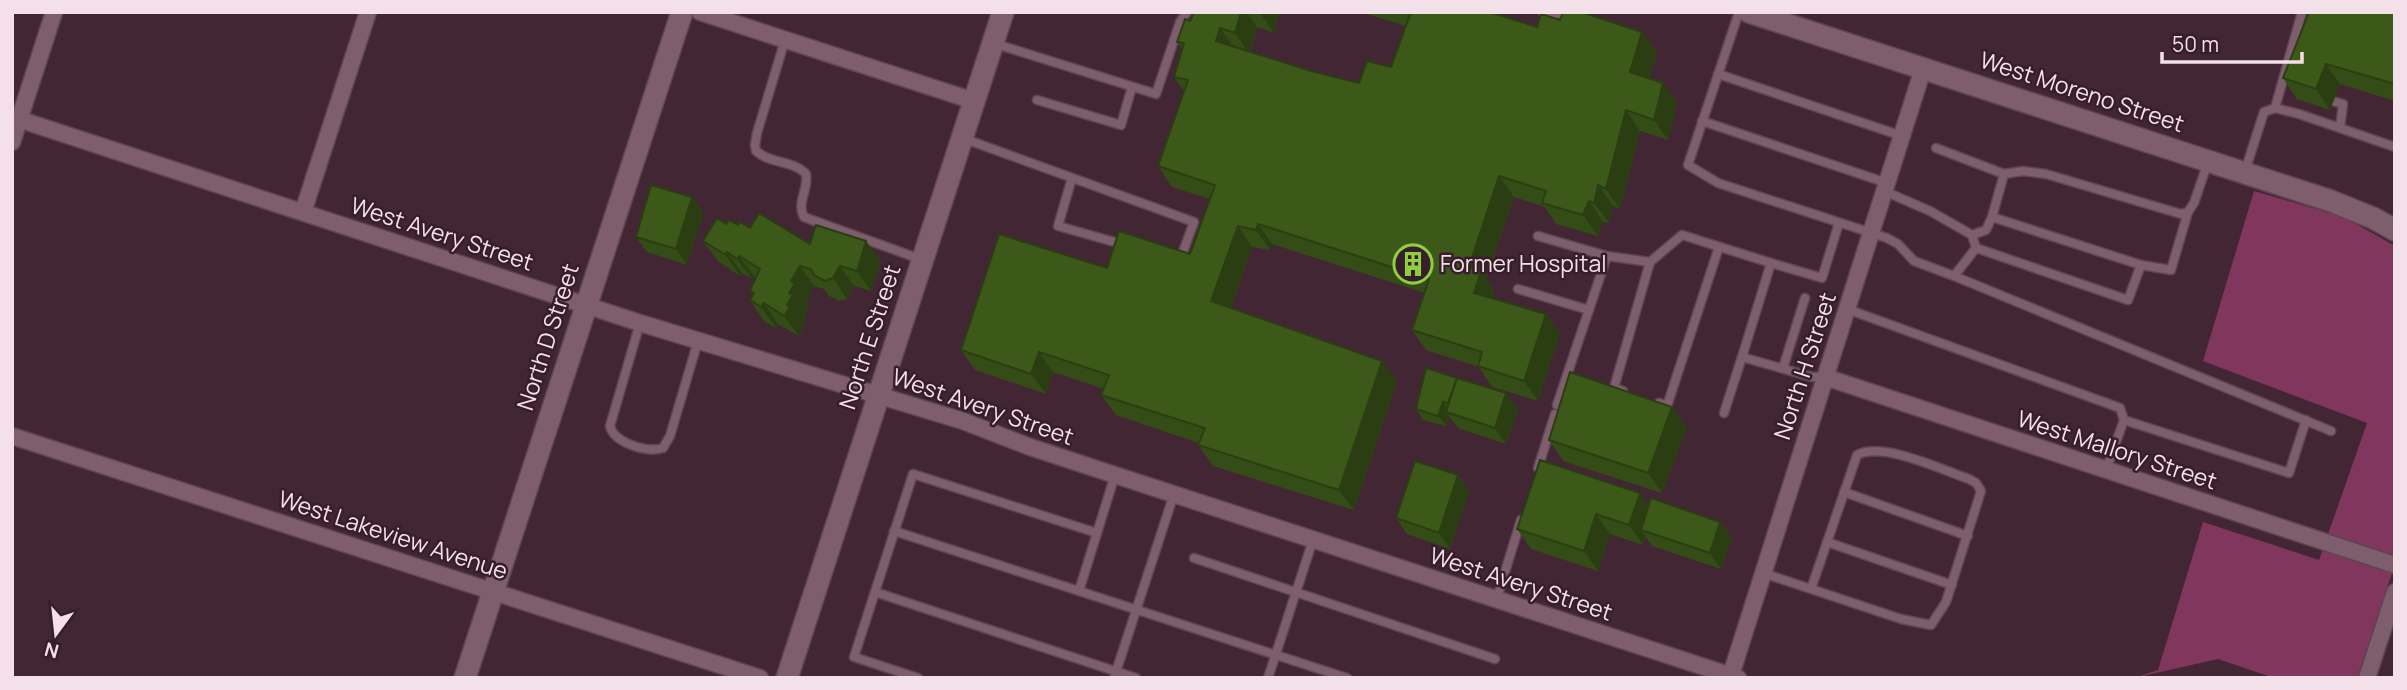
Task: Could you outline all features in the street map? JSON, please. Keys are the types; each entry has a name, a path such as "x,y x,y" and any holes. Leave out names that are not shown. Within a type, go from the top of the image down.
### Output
{"street":[{"path":"12,142 16,118 54,12"},
{"path":"303,212 368,12"},
{"name":"North D Street","path":"465,678 682,12"},
{"path":"700,12 974,101"},
{"name":"North E Street","path":"787,678 1003,12"},
{"name":"West Moreno Street","path":"1749,12 2331,201 2395,230"},
{"name":"North H Street","path":"1733,677 1763,573 1923,69"},
{"name":"West Avery Street","path":"16,118 640,323 963,421 1030,447 1733,677"},
{"name":"West Mallory Street","path":"1825,377 2395,565"},
{"name":"West Lakeview Avenue","path":"12,436 760,678"},
{"path":"2367,678 2395,592"}],"lane":[{"path":"993,43 1156,94 1180,22 1187,12"},
{"path":"1543,12 1555,15 1562,12"},
{"path":"1739,12 1688,166 1718,183 1898,244 1914,261 2331,431"},
{"path":"2275,108 2302,12"},
{"path":"785,40 757,133 756,151 765,157 793,165 806,174 807,181 801,205 804,217 923,260"},
{"path":"1718,74 1902,136"},
{"path":"2282,85 2294,89"},
{"path":"1037,100 1121,125 1132,87"},
{"path":"2318,97 2343,104 2340,128"},
{"path":"2244,173 2264,112 2275,108 2395,147"},
{"path":"1702,121 1886,187 1972,234 1986,230 2004,174"},
{"path":"962,138 1194,222 1180,261 1167,258"},
{"path":"1936,148 2004,174 2023,171 2046,174 2181,214 2188,212"},
{"path":"1992,217 2141,265 2171,270 2188,212 2194,203 2208,161"},
{"path":"1072,178 1058,226 1131,247"},
{"path":"1627,393 1614,388 1650,262 1682,235 1822,278 1839,223"},
{"path":"1972,234 1976,248"},
{"path":"1538,236 1607,256 1650,262"},
{"path":"1654,401 1667,406 1719,247"},
{"path":"1976,248 2128,300 2141,265"},
{"path":"1954,276 1976,248"},
{"path":"1534,481 1607,256"},
{"path":"1724,413 1771,263"},
{"path":"1518,289 1589,310"},
{"path":"1783,369 1805,298"},
{"path":"1847,309 2120,408 2124,420 2106,470"},
{"path":"640,323 610,426 612,434 620,439 649,449 663,447 670,436 698,341"},
{"path":"1742,357 1812,377 1825,377"},
{"path":"2124,420 2289,473 2306,421"},
{"path":"1763,573 1811,589 1902,619 1931,625 1946,602 1981,491 1976,483 1969,479 1897,455 1865,451 1857,455 1811,589"},
{"path":"918,678 854,657 913,474 1097,533"},
{"path":"1079,591 1115,475"},
{"path":"1844,492 1968,536"},
{"path":"1115,674 1174,494"},
{"path":"1496,601 1525,507"},
{"path":"894,531 1347,678"},
{"path":"1268,678 1312,540"},
{"path":"1827,542 1952,585"},
{"path":"1194,558 1495,659"},
{"path":"875,592 1115,674 1136,678"}],"shaded area":[{"path":"2254,191 2344,217 2395,246 2395,564 2357,678 2274,678 2218,659 2134,678 2158,670 2203,522 2319,560 2367,423 2203,361"}],"building":[{"name":"Former Hospital","path":"1194,12 1241,12 1235,33 1220,28 1216,41 1359,83 1367,61 1391,67 1411,12 1489,12 1537,27 1541,14 1560,20 1563,12 1581,12 1642,32 1630,72 1663,83 1654,120 1626,110 1606,189 1598,185 1594,203 1589,201 1583,215 1542,203 1546,191 1499,176 1469,267 1481,271 1474,293 1546,314 1524,381 1478,366 1482,352 1412,330 1429,279 1258,224 1256,230 1238,226 1211,301 1382,361 1339,490 1198,445 1205,428 1101,395 1109,375 1039,352 1031,374 961,350 999,234 1107,268 1119,231 1190,254 1215,185 1158,166 1188,80 1174,77 1184,43 1177,42 1185,19 1190,21"},
{"path":"2309,12 2395,12 2395,84 2326,64 2316,89 2283,78"},
{"path":"651,185 692,197 676,249 636,237"},
{"path":"759,213 810,244 816,225 866,241 857,271 840,266 833,278 825,281 814,275 811,269 800,266 791,281 795,284 789,293 793,295 784,316 764,303 761,307 750,300 754,293 750,290 760,269 739,256 737,259 727,252 726,255 703,241 717,218 726,224 729,220 750,228"},
{"path":"1426,368 1457,378 1448,403 1443,402 1438,416 1416,409"},
{"path":"1570,372 1672,407 1648,473 1549,440"},
{"path":"1457,378 1506,393 1495,428 1446,412"},
{"path":"1540,460 1640,493 1629,525 1596,514 1584,551 1517,529"},
{"path":"1415,461 1458,475 1439,533 1396,518"},
{"path":"1651,498 1720,522 1710,553 1641,530"}],"place":[{"name":"Former Hospital","path":"1413,264"}]}
